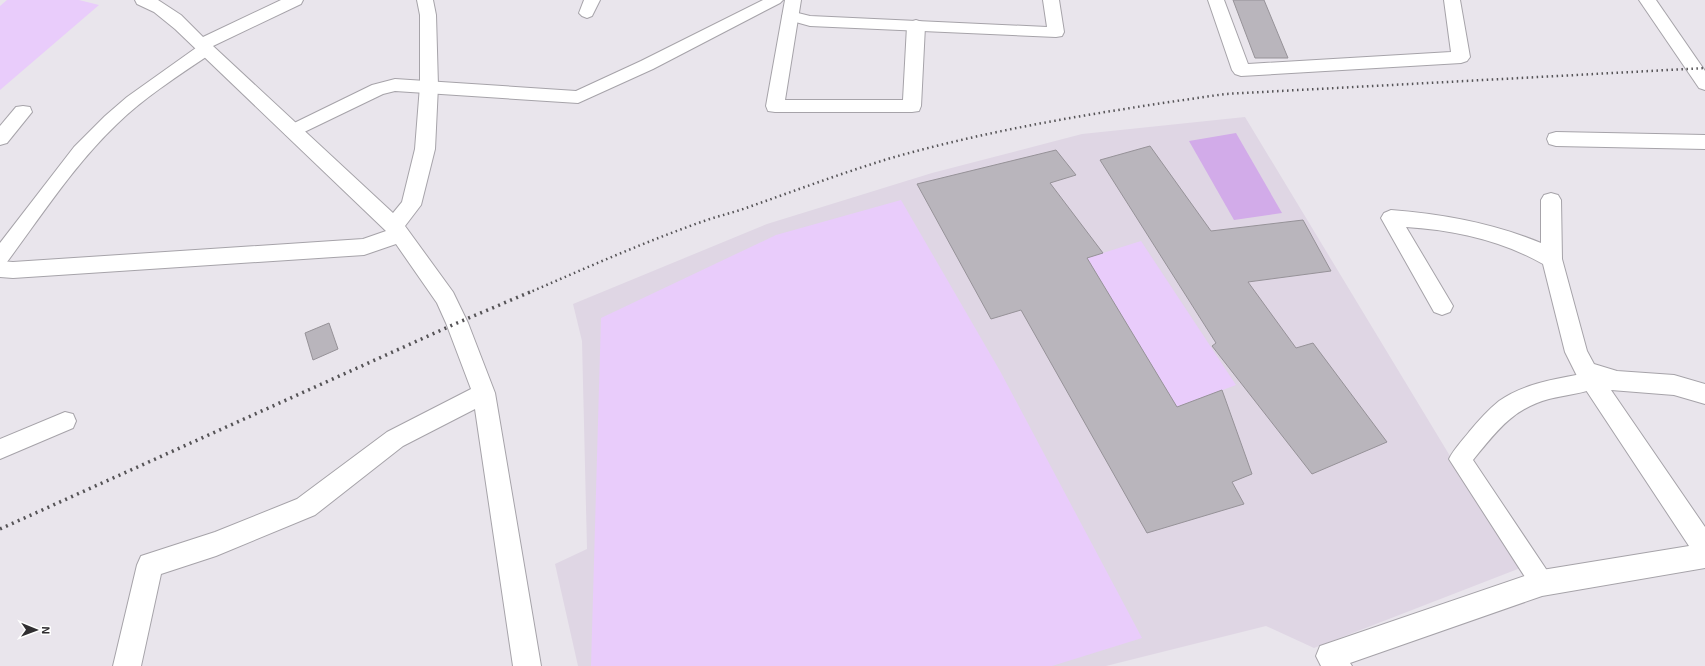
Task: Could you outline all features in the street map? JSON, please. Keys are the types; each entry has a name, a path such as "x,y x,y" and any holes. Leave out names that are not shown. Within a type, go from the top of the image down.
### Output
{"street":[{"path":"143,0 166,12 182,24 204,47 396,230 445,298 457,323 484,393 527,666"},
{"path":"204,47 295,0"},
{"path":"0,270 364,247 396,230 411,205 425,149 429,86 428,15 425,0"},
{"path":"1216,0 1240,70 1462,57 1452,0"},
{"path":"1647,0 1705,84"},
{"path":"792,8 775,106 912,106 916,26"},
{"path":"0,138 23,112"},
{"path":"1556,139 1705,142"},
{"path":"1551,200 1552,259 1576,352 1589,376 1705,550"},
{"path":"1442,306 1391,218 1456,225 1520,242 1538,250 1552,259"},
{"path":"1589,376 1617,381 1674,385 1705,394"},
{"path":"127,666 150,565 216,544 306,507 395,439 484,393"},
{"path":"1338,666 1330,656 1542,583 1705,556"}],"lane":[{"path":"292,131 378,88 395,85 429,86 578,97 647,65 775,0"},
{"path":"792,8 810,21 1056,32 1051,0"},
{"path":"0,256 69,164 111,119 204,47"},
{"path":"1542,583 1460,458 1490,424 1507,408 1527,397 1589,376"},
{"path":"0,449 65,422"}],"shaded area":[{"path":"7,0 79,0 99,5 0,90 0,6"},
{"path":"1245,117 1450,456 1523,567 1314,648 1266,626 1106,666 578,666 555,564 587,549 582,341 573,304 767,224 932,173 1082,134"},
{"path":"1236,133 1282,213 1234,220 1189,141"},
{"path":"901,200 1000,371 1142,638 1052,666 591,666 601,318 776,235"},
{"path":"1141,241 1236,385 1177,407 1087,258"}],"building":[{"path":"1233,0 1264,0 1288,58 1255,58"},
{"path":"1150,146 1211,231 1303,220 1331,271 1248,282 1296,348 1313,343 1387,442 1312,474 1212,346 1216,343 1100,160"},
{"path":"1056,150 1076,175 1050,183 1103,253 1087,258 1177,407 1222,390 1252,474 1232,482 1244,504 1147,533 1021,310 991,319 917,184"},
{"path":"329,323 338,349 313,360 305,333"}],"railway":[{"path":"528,293 659,238 709,219 746,208 891,158 1015,128 1141,106 1225,94 1705,68"},
{"path":"0,529 457,323 530,292"}]}
